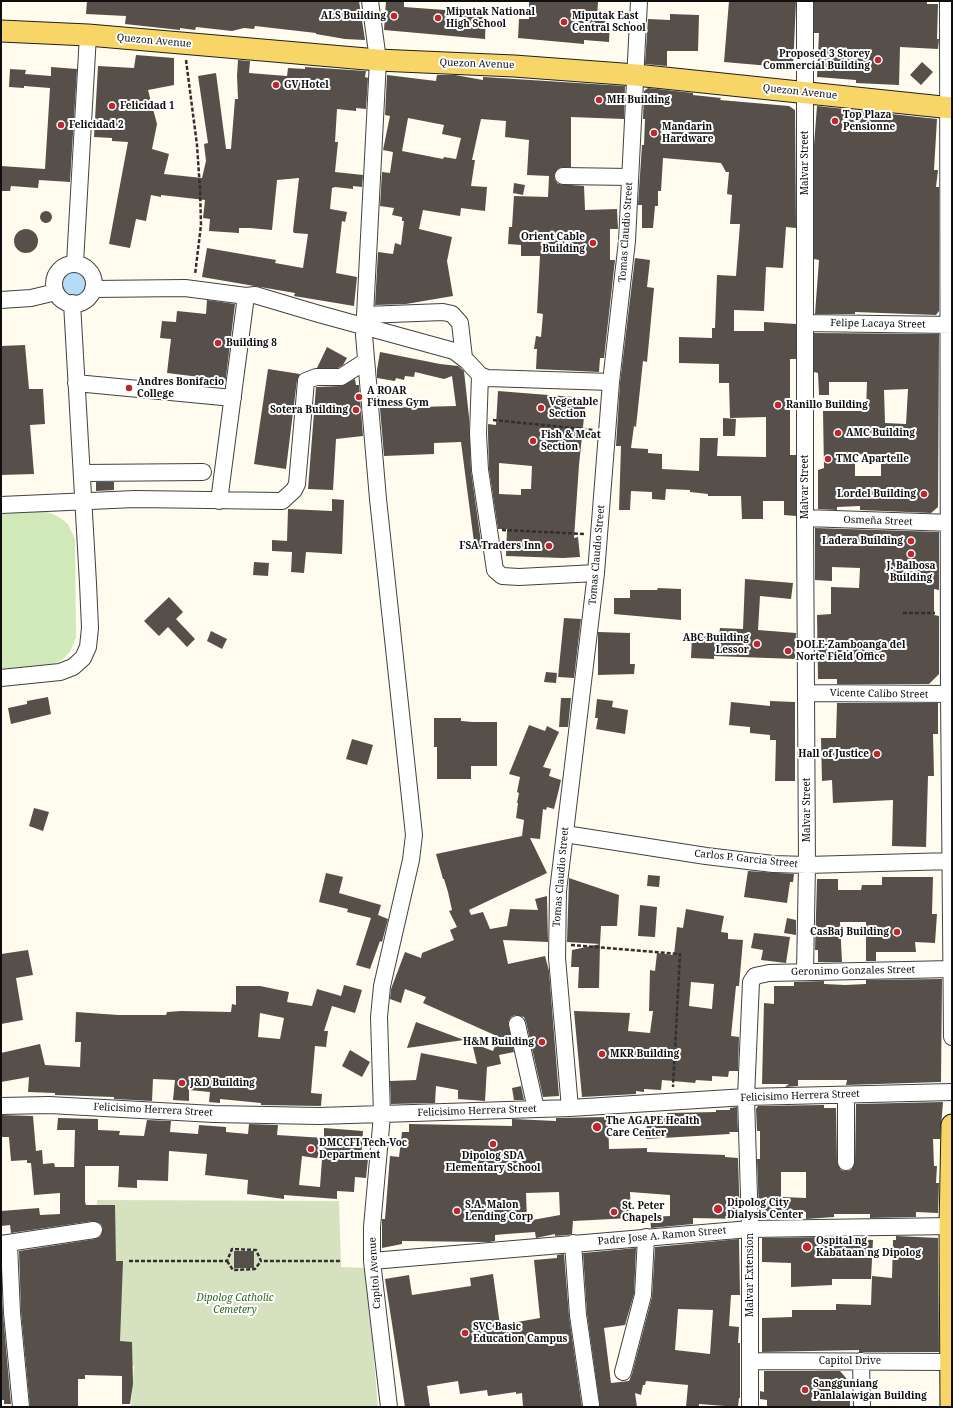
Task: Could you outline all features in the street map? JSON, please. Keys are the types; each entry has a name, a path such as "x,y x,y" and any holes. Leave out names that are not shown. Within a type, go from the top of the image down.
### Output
{"main road":[{"name":"Quezon Avenue","path":"1,31 88,35 378,60 514,66 636,75 949,108"},
{"path":"951,1407 952,1125"}],"street":[{"name":"Capitol Avenue","path":"370,1 378,60 365,325 366,360 378,499 414,835 411,860 382,986 379,1047 382,1115 372,1227 372,1261 389,1407"},
{"name":"Tomas Claudio Street","path":"570,1108 557,943 558,891 596,573 611,382 622,288 630,177 639,1"},
{"name":"Malvar Street","path":"805,1 807,865 805,972"},
{"path":"948,1 950,325 949,614 952,1037"},
{"path":"75,264 88,35"},
{"path":"563,176 630,177"},
{"path":"75,264 86,268 90,272 93,289 87,298 77,303 72,303 62,300 56,292 54,280 56,275 64,266 75,264"},
{"path":"93,289 193,289 246,296 253,303 365,325 452,357 462,357"},
{"path":"1,300 31,298 56,292"},
{"path":"219,501 246,296"},
{"path":"1,678 60,672 73,667 83,658 88,647 90,628 72,303"},
{"path":"365,325 443,312 452,314 460,323 462,357 480,376 494,379 611,382"},
{"name":"Felipe Lacaya Street","path":"805,323 950,325"},
{"path":"1,505 83,500 280,502 285,499 297,484 306,381 316,377 341,377 366,360"},
{"path":"480,376 478,419 480,470 495,570 502,576 518,577 596,573"},
{"path":"76,383 233,398"},
{"path":"82,473 203,472"},
{"name":"Osmeña Street","path":"805,518 950,523"},
{"name":"Vicente Calibo Street","path":"806,693 950,694"},
{"name":"Carlos P. Garcia Street","path":"565,834 713,857 773,864 807,865 951,861"},
{"name":"Geronimo Gonzales Street","path":"755,976 769,973 952,969"},
{"name":"Malvar Extension","path":"750,1407 750,1229 746,1097 750,988 755,976"},
{"path":"517,1024 536,1109"},
{"name":"Felicisimo Herrera Street","path":"1,1106 48,1105 267,1116 382,1115 570,1108 746,1097 952,1092"},
{"path":"846,1094 846,1162"},
{"name":"Padre Jose A. Ramon Street","path":"372,1261 750,1229 951,1226"},
{"path":"21,1407 5,1244 94,1230"},
{"path":"623,1372 643,1295 646,1237"},
{"path":"573,1243 578,1315 591,1405"},
{"name":"Capitol Drive","path":"750,1361 950,1362"},
{"path":"861,1361 862,1407"}],"path":[{"path":"184,43 197,145 200,189 201,225 193,289"},
{"path":"478,419 607,432"},
{"path":"490,530 599,534"},
{"path":"903,612 949,614"},
{"path":"557,943 680,954 673,1102"},
{"path":"227,1261 232,1249 256,1250 261,1261"},
{"path":"129,1261 227,1261"},
{"path":"227,1261 233,1270 255,1269 261,1261"},
{"path":"261,1261 342,1261"}],"green space":[{"path":"45,511 59,517 68,524 75,539 76,637 70,652 62,660 49,666 1,670 1,514"},
{"name":"Dipolog Catholic Cemetery","path":"97,1200 339,1201 341,1267 366,1268 378,1407 131,1407 134,1366 93,1367"}],"water":[{"path":"73,270 83,274 87,284 83,294 73,298 63,294 59,284 63,274"}],"building":[{"path":"87,1 359,1 365,40 345,39 316,33 255,26 254,29 244,28 232,31 196,27 195,30 180,28 180,30 125,24 126,16 86,14"},
{"path":"386,1 404,2 404,7 486,13 485,39 384,30"},
{"path":"529,1 598,1 597,20 610,21 609,42 584,40 584,44 518,38 519,19 529,19"},
{"path":"729,1 796,1 793,68 724,62"},
{"path":"814,1 927,1 927,4 938,4 938,49 900,47 899,85 856,83 856,80 817,77 819,33 814,33"},
{"path":"670,14 699,15 698,51 667,51 667,66 645,64 648,19 670,20"},
{"path":"136,55 174,58 174,85 148,90 157,124 152,149 169,154 164,174 202,178 206,161 204,144 208,143 198,76 216,73 226,149 231,149 235,99 238,99 238,60 250,61 249,73 287,76 288,68 305,69 305,67 366,71 365,77 368,78 366,109 356,108 356,111 337,109 335,142 338,142 335,172 363,175 362,187 353,186 353,189 332,188 330,209 347,212 345,222 342,221 336,273 357,277 354,306 294,296 295,293 202,277 207,248 276,260 275,263 303,268 308,234 294,233 293,231 299,178 277,180 272,230 239,228 239,233 209,231 210,219 203,218 205,200 151,195 146,221 136,219 130,248 109,244 128,142 112,141 112,138 94,137 98,66 134,68"},
{"path":"922,62 933,72 921,85 910,75"},
{"name":"Felicidad 2","path":"51,67 77,69 70,182 39,180 38,188 11,186 10,191 1,191 1,166 45,169 50,88 24,86 24,88 9,87 10,69 26,70 25,74 51,76"},
{"path":"387,75 436,81 437,75 455,75 483,80 483,77 625,86 624,119 571,117 571,167 559,168 554,175 558,184 584,186 585,210 617,209 618,229 610,229 610,260 615,260 604,358 600,358 599,372 536,369 537,349 534,349 536,336 541,337 543,314 537,313 540,256 521,256 521,245 508,244 509,227 512,227 514,196 548,197 549,176 527,175 529,140 505,137 506,121 481,119 472,160 475,160 471,186 487,187 485,211 461,208 460,216 423,210 419,229 452,237 447,261 453,296 406,304 375,305 378,252 393,254 395,243 401,245 404,221 402,221 402,217 392,215 394,208 380,206 382,172 390,173 393,152 383,150 390,116 385,115","holes":["408,118 444,125 442,134 461,138 456,159 444,157 443,159 402,151"]},
{"path":"648,88 693,93 693,95 721,98 720,100 789,106 795,110 796,228 786,227 783,268 766,267 764,311 734,310 734,331 764,331 764,322 796,324 796,359 790,359 790,455 796,455 796,516 784,515 784,501 763,501 763,519 742,519 741,496 708,496 708,494 690,492 690,490 666,489 665,500 652,499 652,492 631,491 630,510 619,510 621,446 616,446 620,383 635,258 650,260 647,287 654,288 647,362 643,361 636,427 634,426 631,448 648,449 648,453 662,454 662,469 699,471 700,438 718,438 717,456 766,457 766,417 730,418 729,383 719,383 719,364 679,363 679,337 712,338 712,328 715,328 717,275 736,276 740,224 730,224 732,195 727,194 729,172 726,172 721,163 663,158 661,191 658,191 658,206 655,206 653,228 642,228 642,205 638,205 642,145 644,145 644,91"},
{"path":"817,106 937,119 934,170 938,170 936,187 939,187 939,311 936,315 855,312 855,314 815,314 819,260 814,259 814,145"},
{"path":"514,183 525,185 523,195 513,193"},
{"path":"44,211 48,211 52,217 48,223 44,223 40,219 40,215"},
{"path":"26,229 34,233 38,241 34,249 26,253 18,249 14,241 18,233"},
{"path":"207,300 235,304 225,385 200,383 200,377 167,373 171,339 160,338 162,321 176,322 177,311 206,314"},
{"path":"814,333 939,334 938,507 931,513 860,510 860,506 837,507 837,510 818,509 818,470 824,468 823,411 866,411 867,382 829,382 829,395 819,395 818,373 814,372","holes":["908,389 906,424 885,423 884,390","855,454 881,455 881,476 855,476"]},
{"path":"25,345 29,389 43,389 45,424 30,425 34,474 1,475 1,346"},
{"path":"327,347 347,358 343,365 338,368 317,368"},
{"path":"380,352 440,364 458,366 464,371 469,417 471,471 482,549 475,550 461,442 434,443 434,454 384,456 380,408 456,406 452,376 444,379 415,372 414,377 405,376 404,380 396,378 395,381 377,378"},
{"path":"268,369 300,374 297,380 286,469 254,464"},
{"path":"355,379 356,385 359,385 363,436 336,439 333,490 308,489 316,387 341,386"},
{"path":"498,391 586,398 579,465 574,538 578,537 580,557 563,558 506,556 507,529 498,529 489,469 488,424 496,425","holes":["499,463 532,466 531,489 521,489 521,495 499,494"]},
{"path":"723,418 736,419 735,436 723,436"},
{"path":"96,482 114,482 114,490 96,491"},
{"path":"332,499 344,500 342,554 306,552 304,573 291,572 292,552 272,551 272,540 287,541 288,509 332,511"},
{"path":"815,528 939,532 939,590 934,589 934,615 939,616 939,674 929,684 837,684 837,679 818,679 817,615 831,614 831,587 859,588 860,568 832,567 832,581 815,580"},
{"path":"254,562 269,563 268,576 253,575"},
{"path":"745,579 793,583 791,599 760,596 758,630 796,633 795,659 714,656 714,659 691,658 692,636 719,637 720,628 743,629"},
{"path":"658,588 681,589 681,620 614,614 614,598 630,598 630,590 657,590"},
{"path":"169,597 183,612 176,619 195,639 187,647 168,627 159,636 144,621"},
{"path":"564,618 581,619 574,678 558,677"},
{"path":"211,631 227,639 222,649 207,641"},
{"path":"598,632 630,633 630,664 635,664 634,674 598,675"},
{"path":"546,672 557,673 556,683 544,682"},
{"path":"48,697 51,714 11,724 8,708 27,704 27,701"},
{"path":"561,698 571,698 568,727 559,727"},
{"path":"597,699 613,701 612,707 628,710 625,734 596,729 598,718 595,718"},
{"path":"770,701 795,702 795,781 775,781 776,740 770,740 770,735 750,733 750,727 729,725 731,702 770,706"},
{"path":"837,703 938,703 938,734 933,734 934,776 928,776 926,847 892,846 893,800 833,803 832,780 822,781 821,738 836,738"},
{"path":"434,718 461,718 461,721 497,722 497,766 471,766 471,779 437,779 437,747 434,747"},
{"path":"529,725 545,731 547,726 559,732 543,767 551,769 549,776 561,780 554,809 547,807 546,810 543,809 540,839 530,838 547,873 469,910 471,915 483,912 490,929 507,926 510,909 538,910 535,899 547,896 548,942 503,940 508,964 545,956 549,971 559,1096 543,1097 526,1022 524,1017 515,1015 511,1017 508,1022 514,1052 499,1055 501,1064 487,1067 485,1101 458,1099 458,1090 436,1086 435,1103 391,1104 390,1081 416,1080 421,1053 477,1064 472,1043 493,1051 499,1037 423,1003 426,997 405,989 401,1003 390,999 391,989 405,952 421,958 422,953 454,940 450,930 457,927 449,911 452,910 448,892 436,854 522,836 524,820 516,818 519,793 517,792 520,777 509,774"},
{"path":"352,739 373,745 367,765 346,759"},
{"path":"34,808 49,812 43,831 29,826"},
{"path":"748,871 794,874 793,882 790,882 787,903 744,897"},
{"path":"326,873 343,877 339,893 381,905 378,915 388,919 382,942 380,941 370,969 356,965 371,918 347,912 348,909 319,902"},
{"path":"648,875 660,876 659,887 647,886"},
{"path":"882,877 933,877 932,914 937,914 935,943 915,942 916,952 876,952 876,961 866,961 866,922 840,922 842,962 818,962 818,950 815,950 817,879 838,879 838,890 861,890 862,885 882,885"},
{"path":"569,878 619,895 617,926 601,926 600,944 567,942"},
{"path":"640,905 657,907 655,937 638,936"},
{"path":"686,909 724,916 721,932 728,933 728,939 743,940 739,986 736,986 731,1036 739,1037 738,1071 729,1071 728,1077 712,1076 712,1081 696,1080 695,1083 662,1080 661,1090 644,1089 644,1092 636,1091 636,1094 582,1097 574,1011 630,1013 628,1031 650,1033 653,1011 649,1011 650,970 655,971 657,953 674,955 677,927 683,928","holes":["691,982 714,984 712,1009 689,1006"]},
{"path":"787,918 796,920 796,935 784,933"},
{"path":"754,933 790,937 786,963 761,960 763,950 751,948"},
{"path":"600,944 599,988 578,988 579,967 571,967 572,950"},
{"path":"28,950 33,975 16,978 23,1020 1,1024 1,954"},
{"path":"942,979 941,1082 846,1085 847,1080 798,1080 798,1086 785,1087 789,1084 762,1084 764,1003 774,1004 774,986 794,986 794,982 824,981 824,984 845,985 866,984 866,980"},
{"path":"344,985 362,990 355,1013 332,1006 324,1031 328,1031 326,1047 315,1046 311,1093 322,1094 321,1106 261,1105 261,1103 220,1099 220,1103 209,1102 210,1092 189,1090 189,1101 173,1100 175,1080 153,1079 152,1101 114,1099 114,1097 55,1095 55,1093 28,1092 29,1077 1,1082 1,1053 40,1044 45,1065 80,1067 81,1042 75,1042 76,1012 118,1015 166,1015 167,1012 181,1011 231,1012 232,1004 236,1005 236,986 260,986 289,992 287,1002 312,1006 317,989 341,996","holes":["260,1013 284,1018 280,1039 258,1037"]},
{"path":"416,1022 464,1040 407,1048"},
{"path":"350,1050 370,1062 362,1077 342,1066"},
{"path":"521,1086 524,1100 514,1100 512,1088"},
{"path":"943,1102 940,1139 933,1139 934,1166 937,1166 936,1183 939,1183 938,1213 916,1212 916,1217 870,1218 870,1214 834,1214 834,1217 806,1219 806,1212 759,1212 757,1159 760,1159 760,1131 757,1131 756,1109 758,1106 824,1105 824,1108 836,1108 837,1162 841,1170 846,1171 851,1170 855,1162 856,1104","holes":["781,1172 806,1172 806,1198 781,1197"]},
{"path":"737,1107 738,1132 729,1132 730,1134 646,1139 647,1116 667,1117 667,1113 716,1112 716,1110 730,1110 730,1108"},
{"path":"1,1115 33,1116 36,1151 42,1150 43,1164 54,1163 55,1167 74,1167 75,1130 57,1130 58,1118 98,1119 98,1130 120,1131 119,1135 144,1136 147,1120 171,1121 170,1132 198,1134 199,1125 226,1127 226,1132 248,1134 249,1124 278,1125 277,1135 324,1138 324,1128 363,1131 361,1159 368,1159 366,1178 355,1177 354,1192 337,1191 337,1199 284,1195 284,1199 247,1194 248,1180 205,1175 207,1154 169,1151 168,1181 137,1180 137,1188 118,1187 119,1166 85,1166 86,1205 115,1205 116,1261 123,1261 120,1341 132,1342 133,1384 130,1404 122,1404 122,1376 85,1375 85,1379 78,1379 78,1407 30,1407 21,1312 19,1251 95,1239 100,1237 103,1229 101,1224 93,1221 11,1233 10,1225 1,1226 1,1211 39,1208 40,1215 60,1214 60,1193 34,1195 31,1163 27,1163 27,1160 11,1161 9,1137 1,1137","holes":["302,1156 322,1159 320,1187 299,1185"]},
{"path":"608,1117 609,1149 647,1148 647,1152 725,1155 725,1157 738,1158 740,1219 693,1218 693,1224 651,1228 650,1217 670,1216 670,1195 630,1192 631,1218 573,1221 572,1234 568,1235 555,1236 555,1234 536,1238 535,1232 495,1235 495,1241 489,1242 402,1241 402,1244 382,1248 382,1219 385,1219 390,1156 399,1157 402,1132 409,1132 409,1124 512,1126 512,1119 556,1121 556,1118","holes":["559,1192 560,1215 527,1221 526,1193"]},
{"path":"896,1236 938,1238 939,1352 859,1352 859,1350 762,1352 762,1318 792,1317 792,1310 836,1310 836,1304 871,1305 872,1276 892,1278 893,1240 896,1240"},
{"path":"827,1237 873,1240 871,1279 832,1279 832,1285 791,1287 791,1263 762,1262 762,1238"},
{"path":"739,1239 740,1295 731,1295 729,1326 739,1327 738,1343 740,1343 740,1398 738,1407 699,1404 699,1407 686,1407 688,1385 646,1381 645,1385 643,1385 641,1395 635,1393 637,1407 600,1407 587,1314 583,1253 636,1248 634,1294 625,1325 604,1328 611,1383 629,1381 632,1374 652,1297 655,1247","holes":["678,1309 713,1310 710,1354 675,1350"]},
{"path":"234,1251 254,1251 254,1268 234,1268"},
{"name":"SVC Basic Education Campus","path":"564,1254 569,1316 582,1407 523,1407 522,1393 516,1394 516,1392 488,1396 487,1390 460,1394 458,1381 427,1386 430,1407 405,1407 385,1279 409,1275 412,1295 471,1286 470,1278 493,1274 500,1325 540,1318 534,1260 557,1258 557,1255"},
{"path":"1,1279 11,1404 4,1404 4,1400 1,1400"},
{"name":"Sangguniang Panlalawigan Building","path":"764,1371 840,1371 846,1378 847,1384 843,1396 850,1396 850,1407 767,1407 767,1400 760,1399 760,1391 764,1392"}],"place":[{"name":"ALS Building","path":"394,16"},
{"name":"Miputak National High School","path":"438,18"},
{"name":"Miputak East Central School","path":"564,22"},
{"name":"Proposed 3 Storey Commercial Building","path":"878,60"},
{"name":"GV Hotel","path":"276,85"},
{"name":"MH Building","path":"599,100"},
{"name":"Felicidad 1","path":"112,106"},
{"name":"Top Plaza Pensionne","path":"835,121"},
{"name":"Felicidad 2","path":"61,125"},
{"name":"Mandarin Hardware","path":"654,133"},
{"name":"Orient Cable Building","path":"593,243"},
{"name":"Building 8","path":"218,343"},
{"name":"Andres Bonifacio College","path":"129,388"},
{"name":"A ROAR Fitness Gym","path":"359,397"},
{"name":"Ranillo Building","path":"778,405"},
{"name":"Vegetable Section","path":"541,408"},
{"name":"Sotera Building","path":"356,410"},
{"name":"AMC Building","path":"838,433"},
{"name":"Fish & Meat Section","path":"533,441"},
{"name":"TMC Apartelle","path":"828,459"},
{"name":"Lordel Building","path":"924,494"},
{"name":"Ladera Building","path":"911,541"},
{"name":"FSA Traders Inn","path":"549,546"},
{"name":"J. Balbosa Building","path":"911,554"},
{"name":"ABC Building Lessor","path":"757,644"},
{"name":"DOLE-Zamboanga del Norte Field Office","path":"788,651"},
{"name":"Hall of Justice","path":"877,754"},
{"name":"CasBaj Building","path":"897,932"},
{"name":"H&M Building","path":"542,1042"},
{"name":"MKR Building","path":"602,1054"},
{"name":"J&D Building","path":"182,1083"},
{"name":"The AGAPE Health Care Center","path":"597,1127"},
{"name":"Dipolog SDA Elementary School","path":"493,1144"},
{"name":"DMCCFI Tech-Voc Department","path":"311,1149"},
{"name":"Dipolog City Dialysis Center","path":"718,1209"},
{"name":"S.A. Malon Lending Corp","path":"457,1211"},
{"name":"St. Peter Chapels","path":"614,1212"},
{"name":"Ospital ng Kabataan ng Dipolog","path":"807,1247"},
{"name":"SVC Basic Education Campus","path":"465,1333"},
{"name":"Sangguniang Panlalawigan Building","path":"805,1390"}]}
